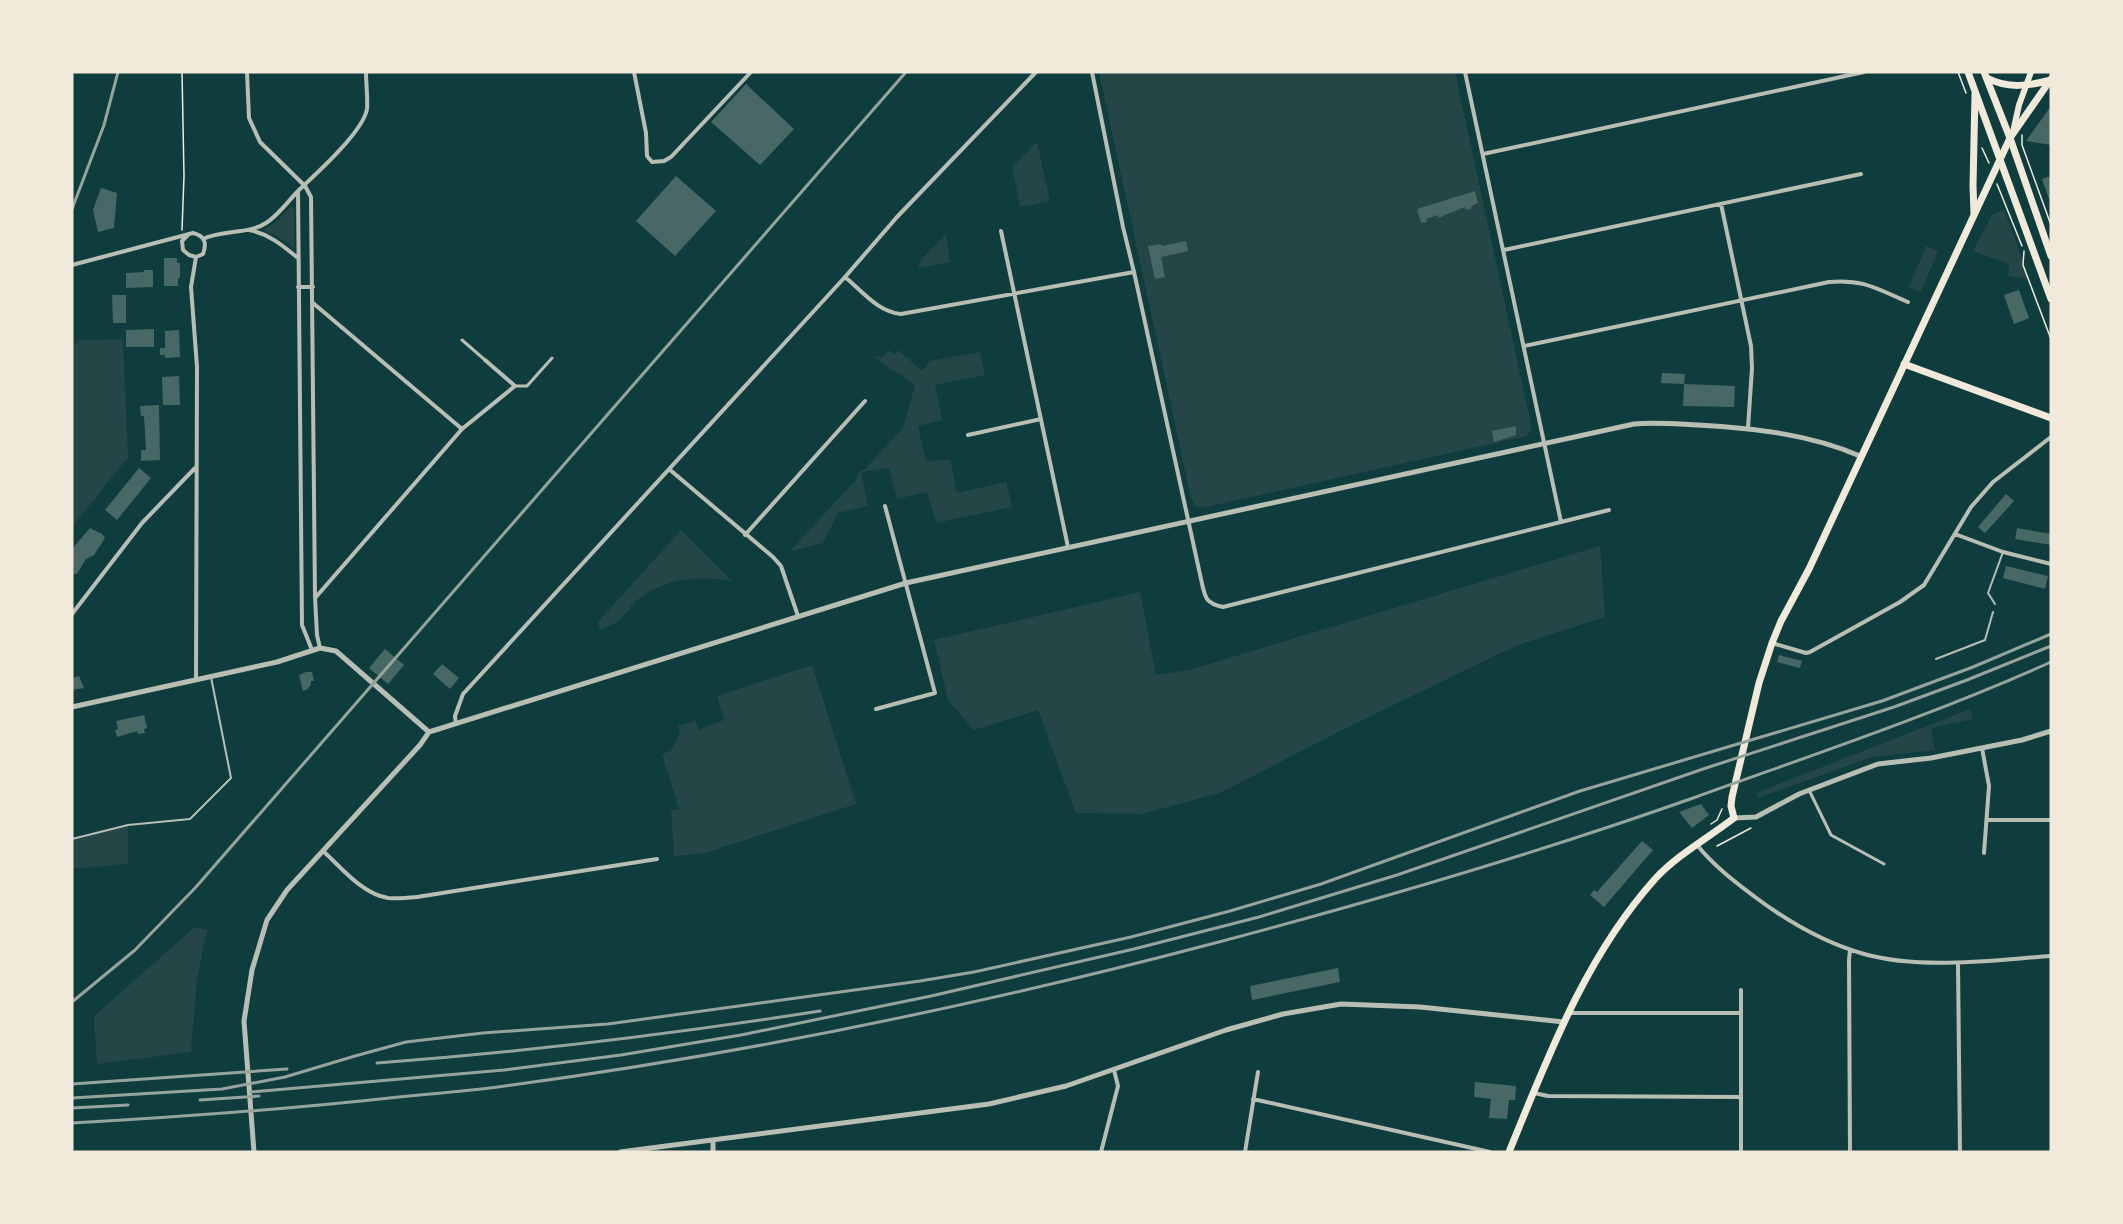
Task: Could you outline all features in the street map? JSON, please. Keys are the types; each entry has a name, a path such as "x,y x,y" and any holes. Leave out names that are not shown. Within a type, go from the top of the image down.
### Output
{"main road":[{"path":"1968,72 2051,299"},
{"path":"2012,136 2031,72"},
{"path":"1986,75 2005,85 2026,85 2051,80"},
{"path":"1986,75 2012,136 2051,256"},
{"path":"1509,1152 1564,1022 1594,963 1624,917 1656,878 1734,818 1732,802 1759,683 1781,621 1809,569 2000,159 2012,136 2051,80"},
{"path":"1974,213 1975,89"},
{"path":"1904,364 2051,418"}],"street":[{"path":"247,72 249,118 260,142 305,186 311,197 315,597 320,648"},
{"path":"203,238 265,224 289,203 356,132 367,110 366,72"},
{"path":"634,72 646,133 647,156 652,162 658,162 671,157 751,72"},
{"path":"456,724 455,716 463,694 897,217 1036,72"},
{"path":"1092,72 1123,227 1188,520 1206,599 1212,605 1223,607 1609,510"},
{"path":"1465,72 1561,522"},
{"path":"1484,154 1864,72"},
{"path":"1504,250 1861,174"},
{"path":"298,191 302,625 312,650"},
{"path":"1721,204 1743,299 1751,346 1748,428"},
{"path":"245,230 259,232 278,241 298,258"},
{"path":"1001,231 1068,547"},
{"path":"72,266 196,234 203,238 206,247 203,254 196,257 189,255 183,250 182,238"},
{"path":"196,257 190,287 197,367 196,680"},
{"path":"845,276 880,308 895,314 906,314 1134,272"},
{"path":"1524,346 1829,282 1864,283 1908,302"},
{"path":"298,287 313,287"},
{"path":"313,303 462,429"},
{"path":"462,340 515,386"},
{"path":"315,597 462,429 515,386 527,386 552,358"},
{"path":"746,535 865,401"},
{"path":"968,435 1041,419"},
{"path":"254,1152 244,1021 257,952 267,920 287,890 420,745 429,732 906,583 1634,424 1748,428 1805,439 1860,456"},
{"path":"1772,643 1806,653 1810,652 1900,602 1924,585 1971,507 1994,482 2051,437"},
{"path":"72,614 142,523 196,467"},
{"path":"669,470 773,557 781,567 798,616"},
{"path":"876,709 935,693 885,506"},
{"path":"1956,534 2003,552 2051,564"},
{"path":"72,707 277,662 320,648 336,651 429,732"},
{"path":"1734,818 1756,817 1809,790 1878,764 1931,758 2022,740 2051,731"},
{"path":"1982,747 1989,786 1984,853"},
{"path":"1809,790 1831,835 1884,864"},
{"path":"1987,820 2051,820"},
{"path":"1697,845 1711,862 1781,916 1850,950 1894,959 1958,963 2051,956"},
{"path":"323,851 355,881 379,896 388,898 417,897 657,859"},
{"path":"1850,950 1850,1152"},
{"path":"1958,963 1960,1152"},
{"path":"1741,1152 1742,990"},
{"path":"620,1152 989,1104 1066,1086 1226,1030 1283,1014 1341,1004 1420,1006 1564,1022"},
{"path":"1569,1013 1741,1013"},
{"path":"1101,1152 1118,1086 1114,1070"},
{"path":"1245,1152 1258,1072"},
{"path":"1534,1093 1548,1096 1741,1097"},
{"path":"1253,1099 1490,1152"},
{"path":"713,1140 713,1152"}],"lane":[{"path":"1995,604 1988,593 2003,552"},
{"path":"1936,659 1985,640 1993,612"},
{"path":"72,839 128,825 190,819 231,778 211,676"}],"path":[{"path":"182,72 184,176 182,238"},
{"path":"2022,134 2023,147 2051,225"},
{"path":"1979,148 1982,148 1986,155"},
{"path":"1998,186 2024,251 2023,265 2051,339"},
{"path":"1708,826 1717,820 1723,806"},
{"path":"1717,846 1751,828"}],"shaded area":[{"path":"1099,72 1455,72 1532,429 1527,436 1201,508 1195,505 1191,498"},
{"path":"1037,142 1050,201 1022,207 1012,167"},
{"path":"291,207 294,208 294,248 275,235 265,232 265,229 274,224"},
{"path":"2004,209 2051,339 2051,345 2028,279 2008,276 2009,264 1973,251 1992,215"},
{"path":"946,234 950,262 919,268 919,262"},
{"path":"1926,246 1938,251 1921,292 1909,287"},
{"path":"123,339 128,457 72,527 72,348 79,340"},
{"path":"889,350 894,355 898,350 922,371 930,361 980,352 985,375 935,385 942,420 918,426 926,462 950,459 957,493 1006,482 1012,507 936,523 927,492 897,499 889,468 861,472 868,506 838,513 823,543 790,551 855,481 860,471 864,470 903,428 915,385 875,358 876,356 882,358"},
{"path":"681,530 732,581 693,579 658,587 634,603 620,620 600,630 598,622"},
{"path":"1600,546 1605,617 1515,646 1344,729 1222,792 1142,814 1076,813 1038,710 974,730 948,700 934,640 1140,592 1156,675 1189,670"},
{"path":"812,665 856,804 705,853 674,856 671,810 679,809 662,754 671,751 680,733 678,726 696,721 699,730 724,720 717,696"},
{"path":"1970,709 1973,719 1931,728 1935,750 1872,757 1758,798 1756,793"},
{"path":"128,825 128,864 72,869 72,841"},
{"path":"195,927 207,930 197,980 191,1052 97,1064 94,1016"}],"building":[{"path":"746,84 794,129 760,165 711,122"},
{"path":"2051,106 2051,145 2026,141"},
{"path":"676,176 716,211 675,256 636,221"},
{"path":"2051,176 2051,205 2042,179"},
{"path":"101,188 117,193 114,228 98,232 93,210"},
{"path":"1475,191 1478,203 1471,206 1472,208 1466,210 1465,207 1438,218 1438,215 1426,219 1427,222 1421,223 1417,209"},
{"path":"1186,241 1188,251 1161,257 1165,277 1155,279 1148,246 1161,244 1162,246"},
{"path":"164,258 177,258 177,263 180,263 178,286 164,286"},
{"path":"144,270 153,270 153,287 126,288 126,273 144,272"},
{"path":"2019,290 2029,318 2014,324 2004,295"},
{"path":"112,295 126,295 126,323 113,323"},
{"path":"154,329 154,347 126,347 126,330"},
{"path":"179,330 180,357 165,358 165,355 160,355 160,348 165,348 165,331"},
{"path":"1662,373 1685,374 1684,384 1661,383"},
{"path":"179,376 180,405 163,405 162,377"},
{"path":"1684,384 1735,386 1734,407 1683,406"},
{"path":"159,405 160,460 141,461 141,450 146,450 144,416 141,416 140,406"},
{"path":"1516,426 1516,435 1494,442 1492,431"},
{"path":"139,468 151,478 117,520 105,510"},
{"path":"2006,494 2014,501 1985,533 1978,527"},
{"path":"90,528 105,538 94,555 86,559 77,574 72,574 72,549"},
{"path":"2017,528 2051,534 2051,545 2015,539"},
{"path":"2006,566 2048,576 2045,589 2003,578"},
{"path":"385,649 404,665 388,684 369,668"},
{"path":"1779,655 1802,661 1800,668 1777,662"},
{"path":"442,664 459,678 450,689 433,674"},
{"path":"312,672 314,681 311,681 308,689 303,691 299,675"},
{"path":"79,676 84,688 72,690 72,678"},
{"path":"144,715 147,728 144,729 145,733 138,734 137,731 117,737 116,721"},
{"path":"1701,804 1709,815 1692,828 1679,812"},
{"path":"1642,841 1653,850 1604,907 1590,895 1594,890 1597,892"},
{"path":"1338,968 1340,982 1252,1000 1250,986"},
{"path":"1475,1082 1516,1086 1515,1100 1509,1100 1507,1119 1489,1118 1491,1099 1474,1097"}],"railway":[{"path":"72,209 104,125 118,72"},
{"path":"72,1002 135,950 196,887 906,72"},
{"path":"72,1098 222,1089 285,1077 406,1042 483,1033 608,1024 920,981 974,972 1131,937 1321,884 1580,791 1882,701 1973,667 2051,634"},
{"path":"251,1092 504,1070 621,1055 741,1035 931,996 1134,949 1259,917 1397,875 1706,768 1894,707 2051,646"},
{"path":"72,1123 276,1109 498,1087 778,1042 1041,986 1337,910 1577,837 1875,733 2051,662"},
{"path":"377,1063 599,1042 820,1011"},
{"path":"72,1084 287,1069"},
{"path":"200,1100 259,1096"},
{"path":"72,1108 128,1105"}]}
